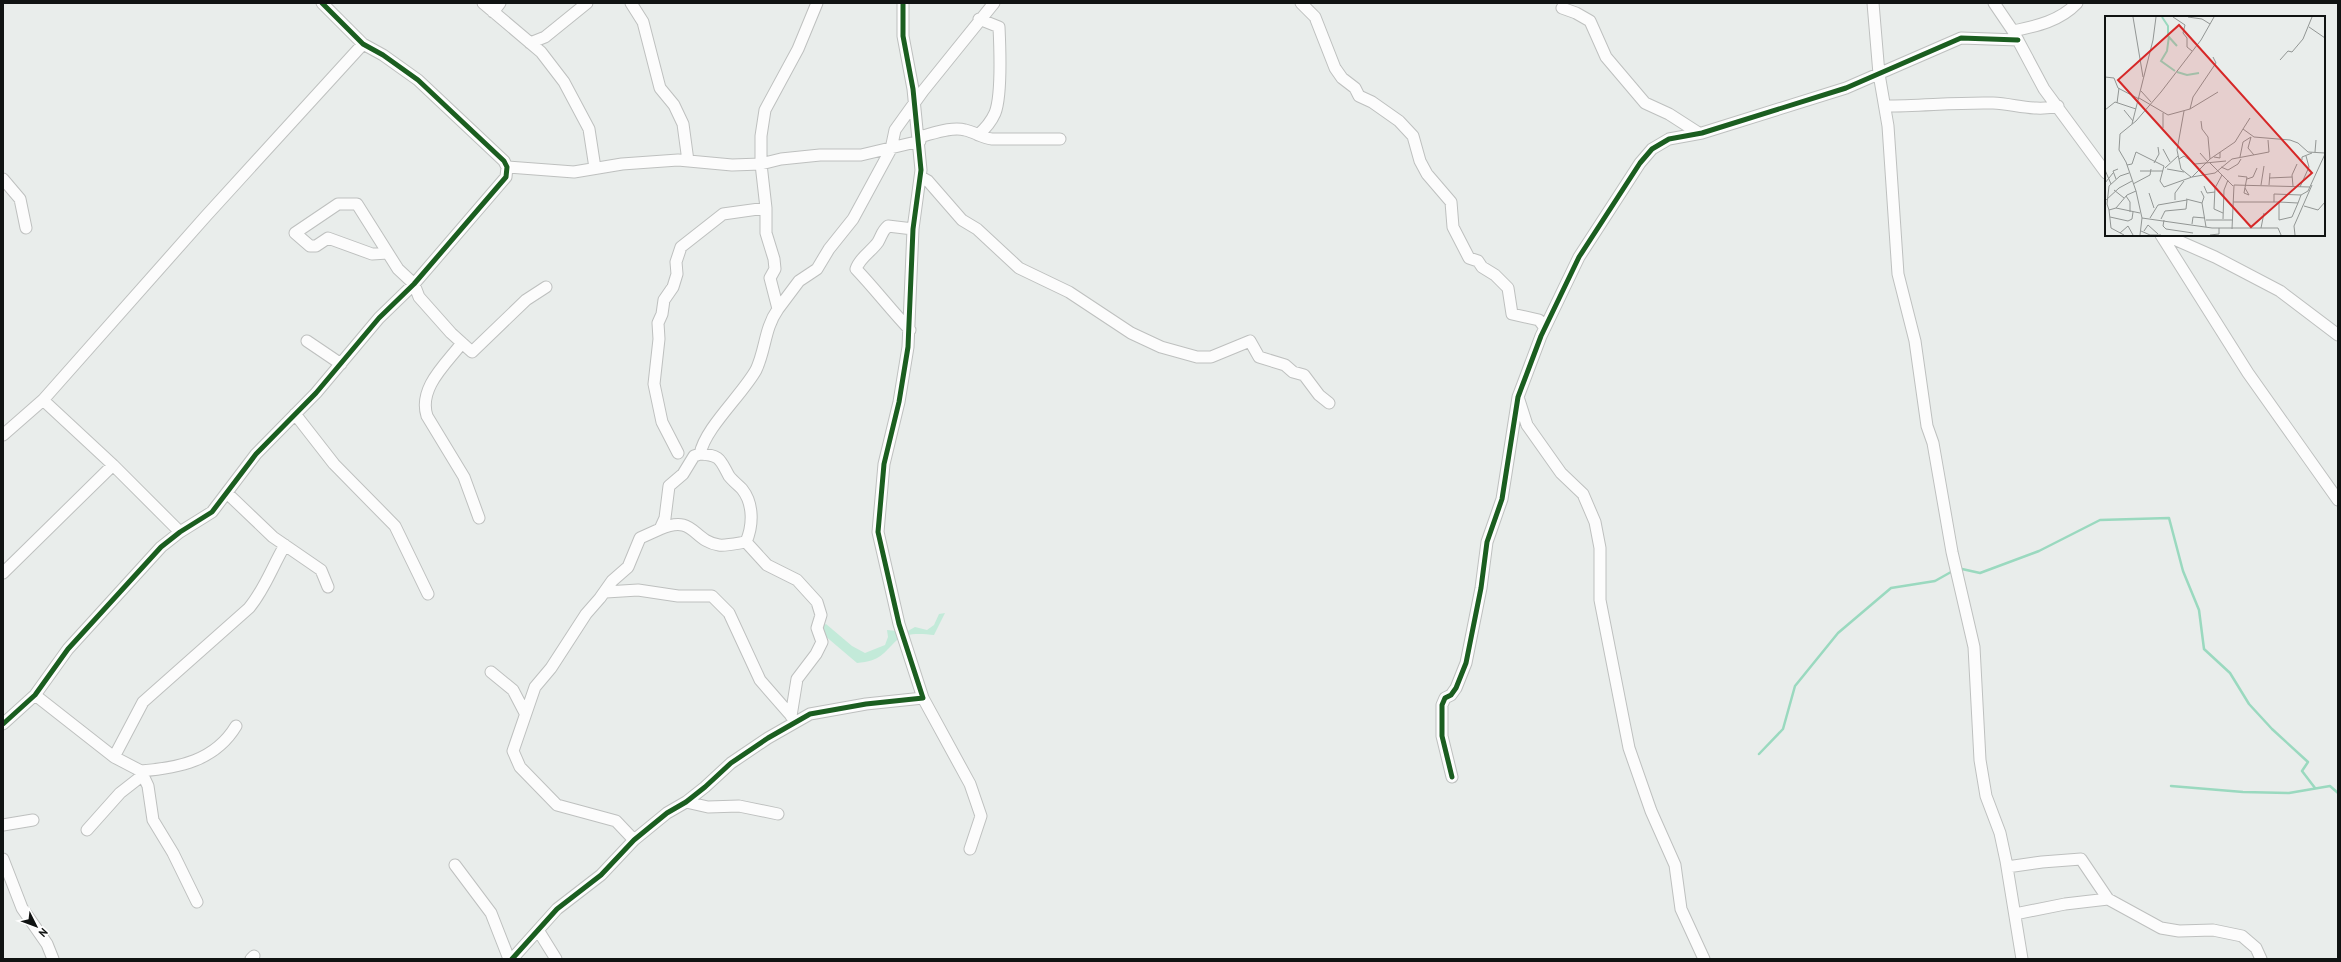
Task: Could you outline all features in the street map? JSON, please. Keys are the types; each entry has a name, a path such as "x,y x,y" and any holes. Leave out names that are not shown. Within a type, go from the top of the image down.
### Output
{"street":[{"path":"483,3 541,52 564,82 589,129 596,168"},
{"path":"493,12 500,3"},
{"path":"530,43 545,37 587,3"},
{"path":"631,3 643,22 660,88 674,105 683,124 688,161"},
{"path":"778,309 770,278 775,269 775,264 766,233 766,208 761,164 761,136 765,110 798,48 817,3"},
{"path":"902,3 903,36 919,139 921,177 912,229 910,330 902,386 884,464 878,532 899,624 923,698 970,784 981,816 970,849"},
{"path":"700,454 701,446 756,369 768,324 799,281 817,269 829,249 853,219 890,148 895,130 979,19 994,3"},
{"path":"1301,3 1315,17 1335,68 1342,78 1355,88 1359,96 1372,102 1399,121 1413,136 1420,161 1427,174 1450,202 1453,227 1469,258 1478,260 1482,267 1495,275 1508,288 1512,314 1539,320 1545,328"},
{"path":"1873,3 1879,74 1885,106 1893,180 1898,274 1915,341 1927,426 1933,443 1952,552 1974,647 1980,760 1986,796 2000,833 2022,959"},
{"path":"1994,3 2015,35 2044,89 2105,172"},
{"path":"1452,778 1442,736 1442,705 1445,698 1451,695 1456,688 1466,663 1481,588 1487,542 1502,499 1518,397 1545,328 1579,256 1640,163 1652,149 1662,143 1697,132 1702,133 1846,88 1961,38 2015,35 2067,13 2077,3"},
{"path":"3,724 35,695 68,649 149,560 180,532 212,512 228,494 256,454 341,364 379,318 414,284 506,177 507,167 504,161 494,150 418,80 384,55 363,44 326,4"},
{"path":"1562,8 1576,13 1590,21 1606,56 1646,103 1669,114 1697,132"},
{"path":"978,135 987,127 995,113 999,93 999,27 979,19"},
{"path":"3,435 43,400 201,222 363,44"},
{"path":"1885,106 1974,103 2018,105 2038,109 2058,106"},
{"path":"507,167 574,172 656,161 688,161 732,165 761,164 781,159 820,155 861,155 957,129 965,129 992,139 1060,139"},
{"path":"921,177 928,181 962,220 977,229 1019,268 1069,292 1131,333 1161,347 1197,357 1211,357 1250,341 1259,357 1285,365 1292,372 1304,375 1319,395 1329,403"},
{"path":"3,179 20,199 26,228"},
{"path":"388,253 372,254 328,238 316,246 310,246 295,233 338,204 357,204 388,253 398,269 414,284 419,297 472,352 526,300 546,287"},
{"path":"678,453 662,422 654,384 659,338 658,323 664,300 673,288 677,274 676,262 681,247 723,214 766,208"},
{"path":"910,330 892,311 874,286 856,269 859,262 878,241 883,230 888,226 912,229"},
{"path":"2162,236 2248,374 2338,500"},
{"path":"2167,236 2215,257 2280,291 2338,335"},
{"path":"307,341 341,364"},
{"path":"462,343 430,384 425,396 424,407 427,416 464,477 479,518"},
{"path":"1518,397 1527,425 1561,473 1583,494 1595,522 1600,548 1600,600 1629,748 1674,865 1681,909 1704,959"},
{"path":"43,400 113,465 180,532"},
{"path":"295,414 334,464 395,526 428,594"},
{"path":"660,529 665,518 669,486 683,474 694,456 700,454 712,455 725,464 730,476 748,497 751,509 751,530 746,542"},
{"path":"3,573 113,465"},
{"path":"228,494 246,513 285,545 321,570 328,586"},
{"path":"634,840 616,821 557,805 520,766 513,751 525,713 535,687 550,668 586,614 606,592 612,581 628,567 640,538 670,525 684,524 719,545 746,542"},
{"path":"746,542 767,565 797,580 817,602 821,615 817,628 822,642 816,654 797,679 794,718"},
{"path":"114,757 143,702 249,608 260,595 268,582 273,565 285,545"},
{"path":"606,592 638,590 678,596 712,596 729,613 760,680 794,718"},
{"path":"491,672 512,690 525,713"},
{"path":"35,695 114,757 142,773 150,793 153,820 173,853 197,902"},
{"path":"455,865 491,913 511,959 557,909 601,876 634,840 667,813 686,802 731,763 794,718 866,704 923,698"},
{"path":"87,830 120,793 142,773 179,767 195,761 224,742 236,726"},
{"path":"686,802 708,807 739,806 778,814"},
{"path":"3,825 33,820"},
{"path":"3,859 22,908 48,944 54,959"},
{"path":"2007,868 2042,862 2081,859 2108,899 2161,928 2179,931 2213,930 2242,936 2256,948 2261,959"},
{"path":"2015,914 2065,904 2108,899"},
{"path":"538,930 556,959"}],"green space":[{"path":"945,613 934,635 915,634 901,637 876,659 857,663 817,629 826,624 852,646 865,653 885,645 888,637 887,630 906,632 915,627 927,630 934,625 939,614"}],"waterway":[{"path":"1962,569 1980,573 2039,551 2100,520 2169,518 2183,571 2199,610 2204,649 2230,673 2249,704 2272,729 2308,762 2302,771 2315,788"},
{"path":"1759,754 1783,729 1795,686 1838,633 1891,588 1935,581 1951,572"},
{"path":"2171,786 2243,792 2289,793 2330,786 2338,793"}],"cycle path":[{"path":"3,724 35,695 68,649 161,547 180,532 212,512 256,454 316,393 379,318 414,284 506,177 507,167 504,161 418,80 383,55 363,44 322,3"},
{"path":"512,959 557,909 601,875 634,840 667,813 686,802 705,787 731,763 768,738 810,714 866,704 923,698 899,624 878,532 884,464 899,402 908,347 913,229 921,170 913,89 903,36 903,3"},
{"path":"1452,777 1442,736 1442,705 1445,698 1451,695 1456,688 1466,663 1481,588 1487,542 1502,499 1518,397 1541,336 1579,257 1640,163 1652,149 1669,139 1702,133 1846,88 1961,38 2018,40"}]}
